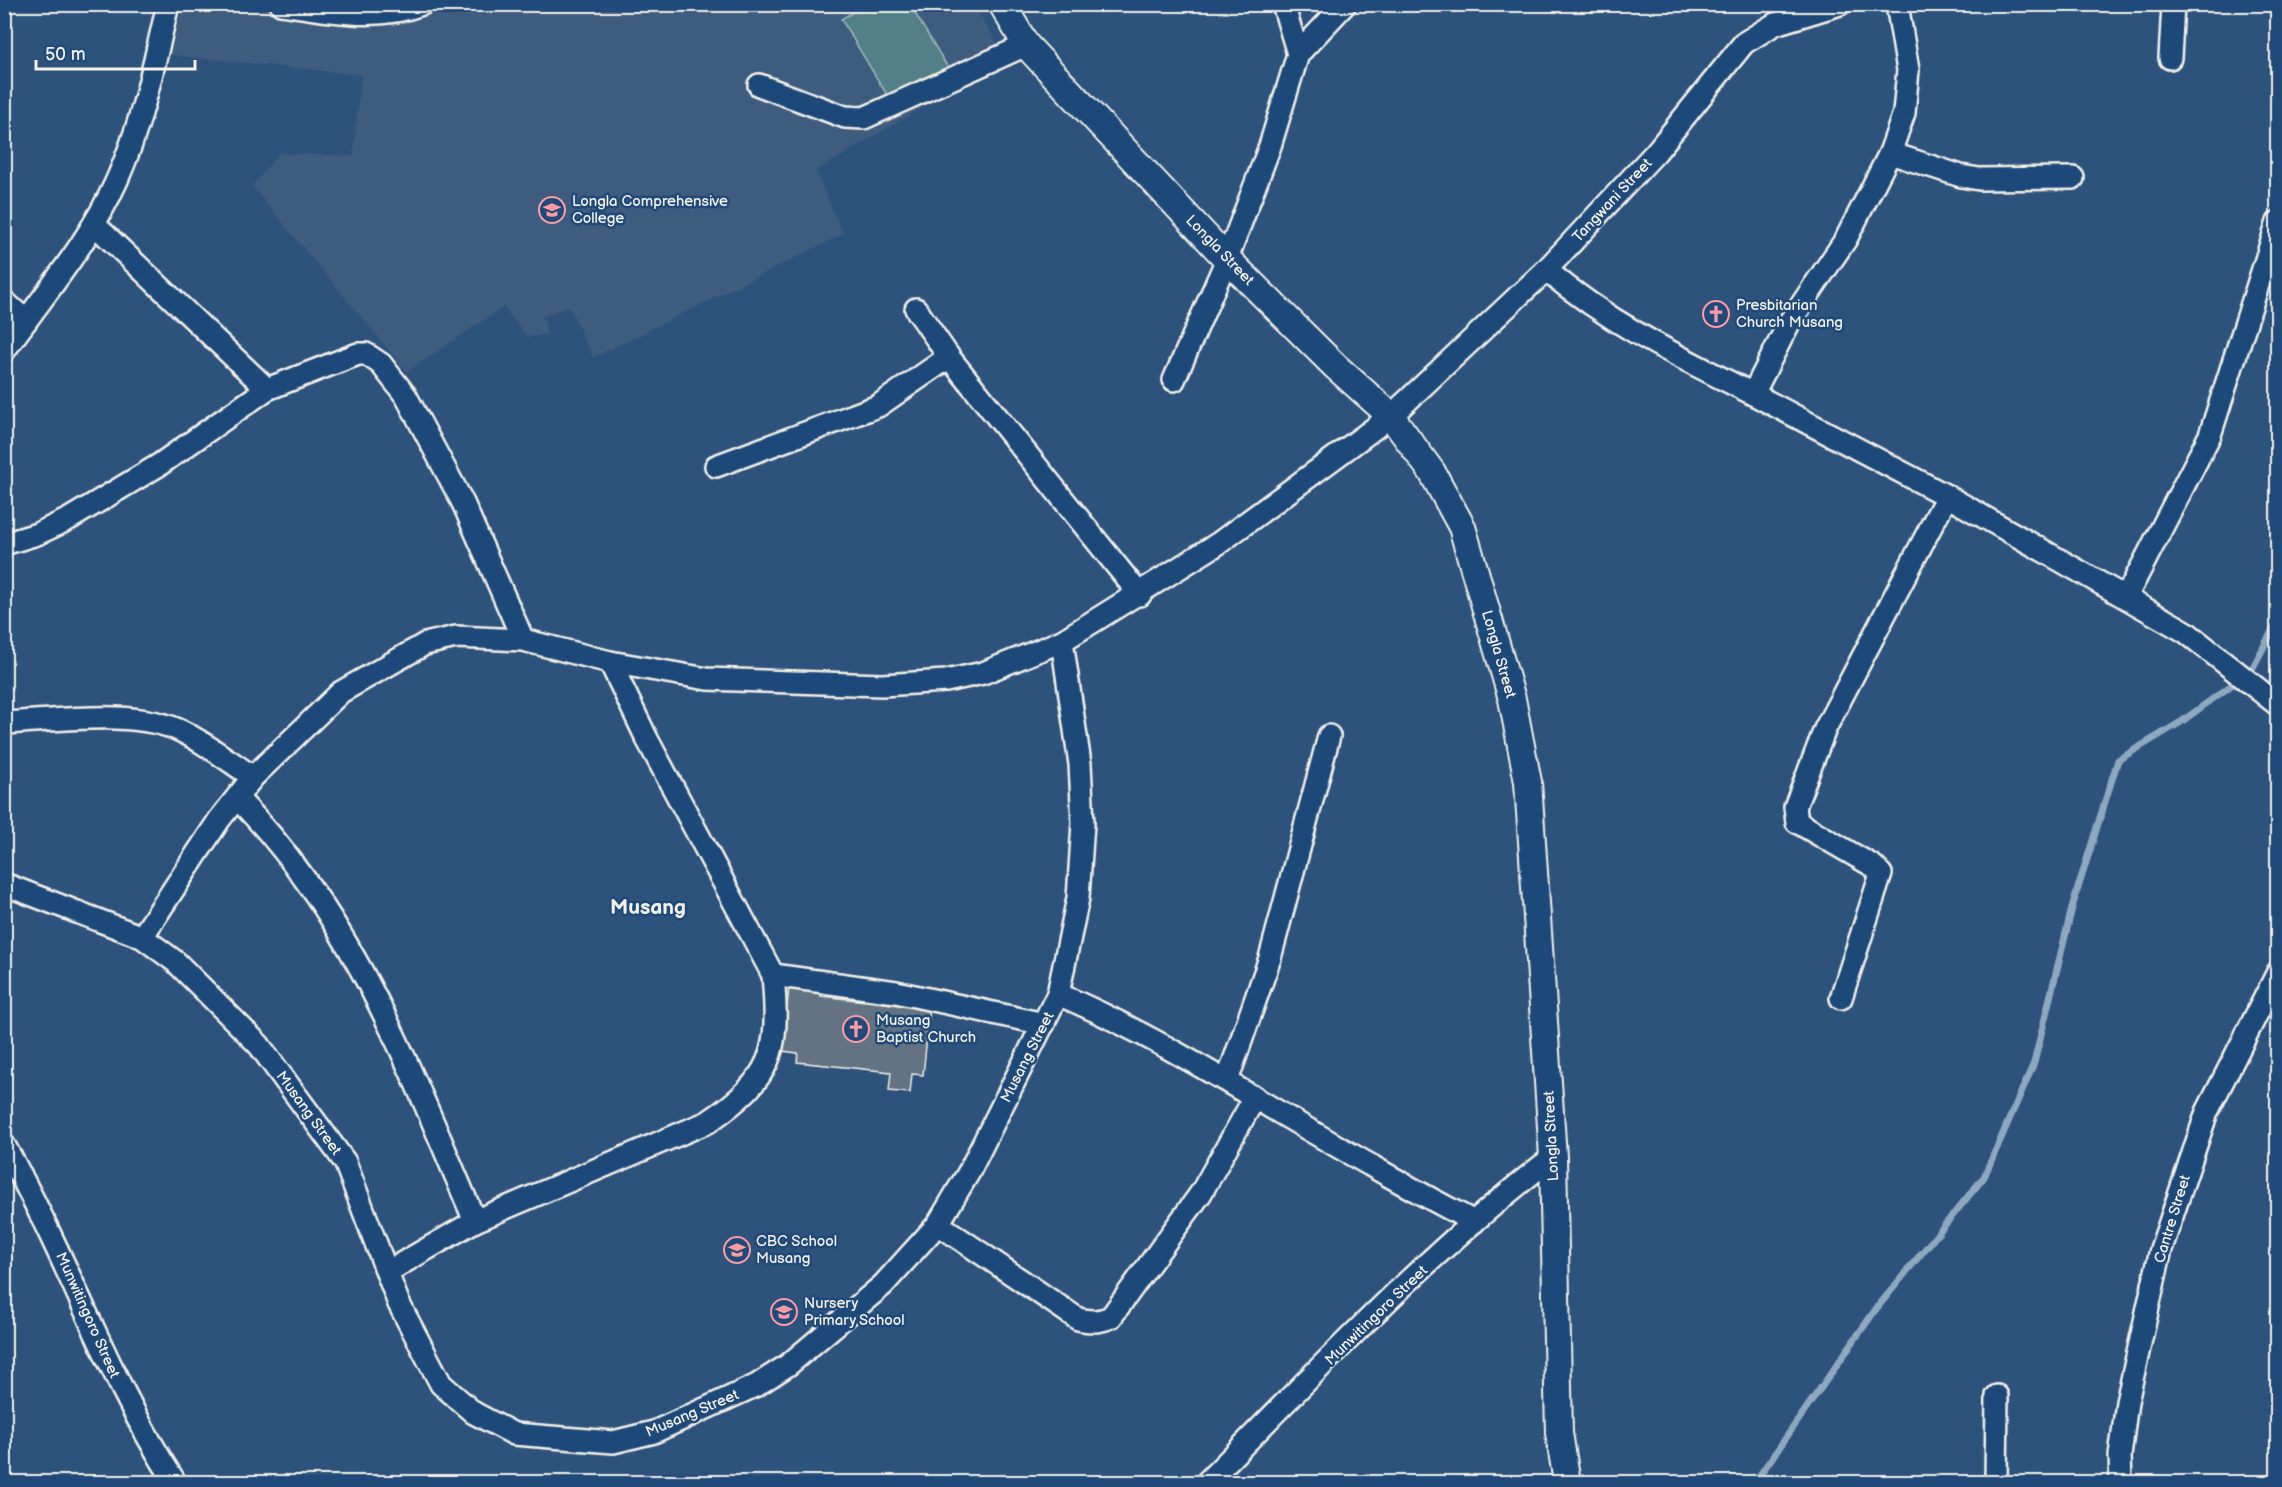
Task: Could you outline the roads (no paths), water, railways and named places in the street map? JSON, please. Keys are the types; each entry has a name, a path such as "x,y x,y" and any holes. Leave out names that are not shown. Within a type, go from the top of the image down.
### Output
{"main road":[{"name":"Longla Street","path":"1002,4 1026,45 1227,259 1335,366 1391,416 1432,472 1462,527 1512,699 1528,782 1553,1156 1559,1433 1567,1482"}],"street":[{"path":"4,351 94,224 117,181 138,128 168,4"},
{"path":"280,4 375,15 406,11 422,4"},
{"path":"1283,4 1298,54"},
{"path":"1174,380 1227,259 1270,146 1298,54 1345,4"},
{"name":"Tangwani Street","path":"142,937 253,777 341,692 425,644 456,637 523,640 610,662 707,679 882,685 946,681 983,673 1062,641 1219,543 1391,416 1546,270 1656,152 1744,44 1775,24 1840,4"},
{"path":"1753,394 1789,323 1846,239 1890,153 1904,113 1908,70 1897,4"},
{"path":"2170,58 2174,4"},
{"path":"759,86 845,117 864,118 1026,45"},
{"path":"1890,153 1961,176 1979,179 2073,178"},
{"path":"2126,597 2210,435 2277,222"},
{"path":"94,224 267,389"},
{"path":"1546,270 1579,298 1645,340 1947,496 2186,632 2277,705"},
{"path":"4,301 26,321"},
{"path":"916,309 950,357 1140,594"},
{"path":"4,544 37,534 69,519 159,465 267,389 358,354 366,354 381,364 406,396 464,503 523,640"},
{"path":"716,466 878,406 950,357"},
{"path":"1841,998 1881,874 1873,866 1797,822 1795,807 1825,729 1947,496"},
{"name":"Musang Street","path":"4,884 142,937 176,962 259,1045 345,1162 399,1304 441,1384 474,1413 514,1434 613,1442 654,1432 757,1385 788,1365 883,1285 938,1224 969,1172 1058,994 1078,898 1083,823 1080,764 1062,641"},
{"path":"387,1272 475,1221 708,1122 735,1103 759,1080 771,1057 776,1002 773,975 647,739 610,662"},
{"path":"4,723 110,717 145,721 181,731 253,777"},
{"path":"1227,1081 1270,958 1329,736"},
{"path":"237,798 271,833 362,967 393,1032 475,1221"},
{"name":"Cantre Street","path":"2121,1482 2120,1456 2127,1402 2161,1249 2207,1112 2277,972"},
{"path":"773,975 896,992 1044,1024"},
{"path":"1058,994 1102,1013 1227,1081 1369,1165 1474,1221"},
{"path":"938,1224 1078,1319 1092,1322 1111,1317 1201,1193 1255,1097"},
{"name":"Munwitingoro Street","path":"4,1145 54,1241 126,1398 175,1482"},
{"name":"Munwitingoro Street","path":"1207,1482 1343,1345 1474,1221 1553,1156"},
{"path":"1996,1482 1997,1396"}],"waterway":[{"path":"1755,1482 1876,1309 1984,1177 2034,1063 2073,904 2118,760 2181,722 2251,671 2278,620"}],"place":[{"name":"Longla Comprehensive College","path":"552,210"},
{"name":"Presbitarian Church Musang","path":"1716,314"},
{"name":"Musang Baptist Church","path":"856,1029"},
{"name":"CBC School Musang","path":"737,1250"},
{"name":"Nursery Primary School","path":"784,1312"}],"district":[{"name":"Musang","path":"648,907"}]}
